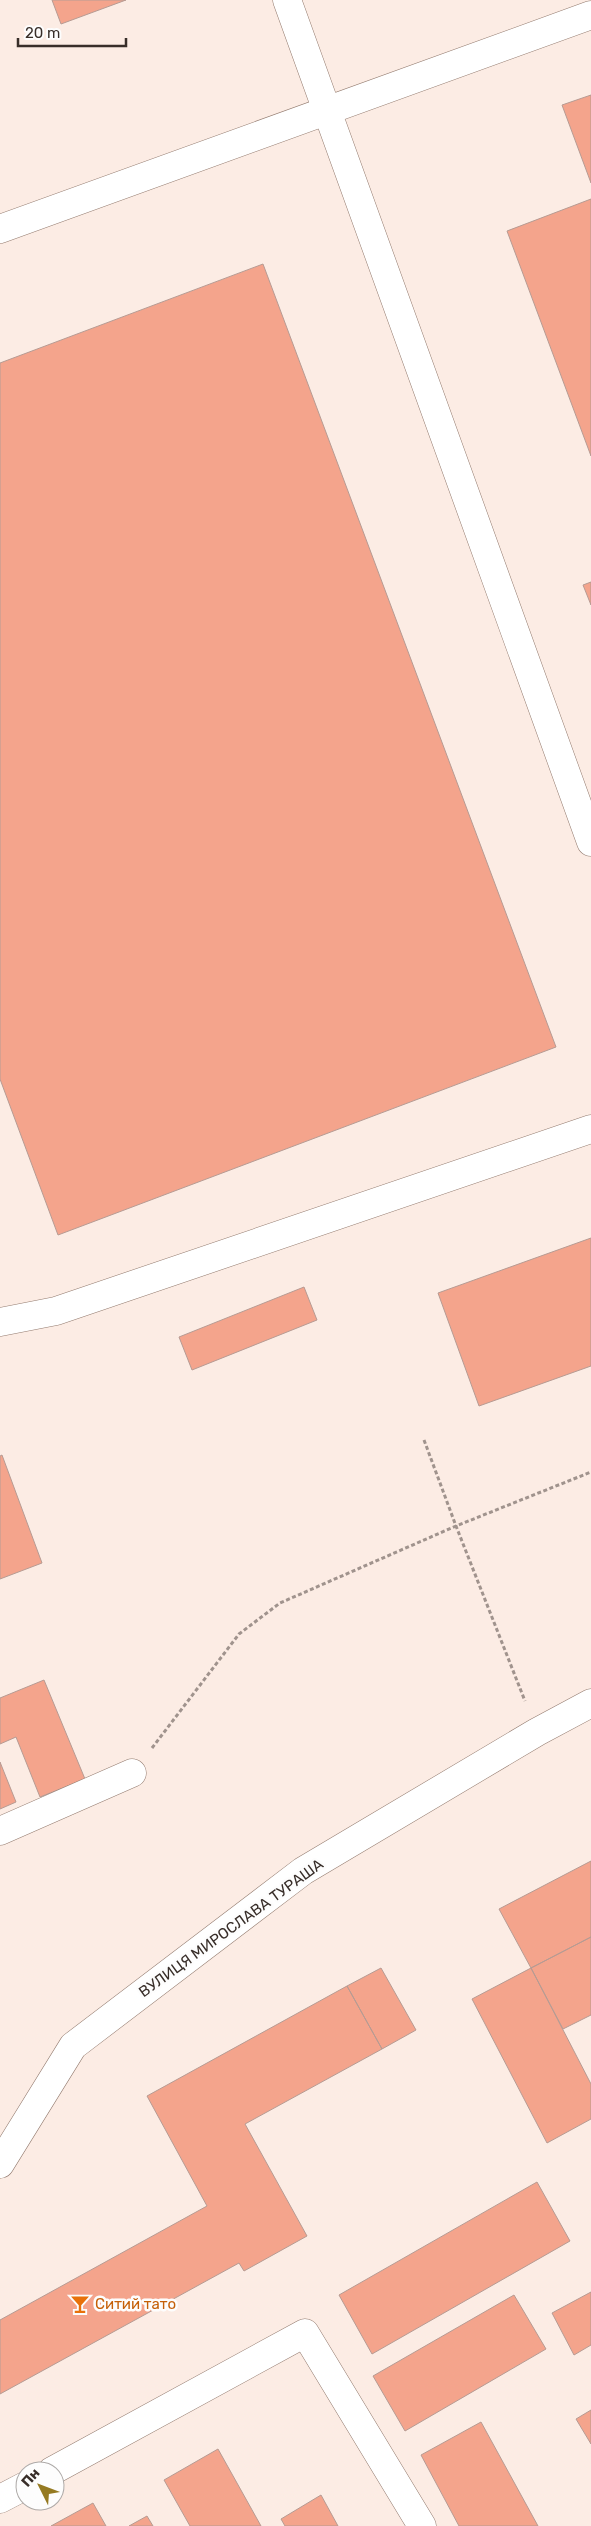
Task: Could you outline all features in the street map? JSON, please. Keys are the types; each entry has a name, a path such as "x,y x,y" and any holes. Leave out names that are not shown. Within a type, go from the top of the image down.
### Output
{"street":[{"path":"287,0 591,842"},
{"path":"0,229 591,15"},
{"path":"0,1322 56,1311 591,1129"},
{"name":"ВУЛИЦЯ МИРОСЛАВА ТУРАША","path":"0,2164 73,2046 303,1871 537,1732 591,1703"},
{"path":"0,1831 132,1773"},
{"path":"65,2464 305,2334 422,2526"},
{"path":"0,2499 15,2491"}],"path":[{"path":"424,1440 537,1732"},
{"path":"132,1773 239,1634 280,1603 456,1526 591,1472"}],"building":[{"path":"52,0 126,0 61,24"},
{"path":"591,95 591,183 562,105"},
{"path":"591,199 591,456 507,231"},
{"path":"263,264 556,1047 58,1235 0,1079 0,363"},
{"path":"591,582 591,605 583,585"},
{"path":"591,1238 591,1366 479,1406 438,1293"},
{"path":"304,1287 317,1320 192,1370 179,1337"},
{"path":"2,1455 42,1563 0,1579 0,1456"},
{"path":"44,1680 85,1779 40,1797 16,1737 0,1744 0,1698"},
{"path":"0,1762 16,1802 0,1809"},
{"path":"591,1861 591,1937 531,1968 499,1909"},
{"path":"591,1937 591,2015 563,2029 531,1968"},
{"path":"381,1968 416,2030 382,2049 347,1986"},
{"path":"531,1968 591,2084 591,2119 547,2143 472,1999"},
{"path":"347,1986 382,2049 245,2124 307,2236 244,2271 239,2263 0,2394 0,2320 207,2206 147,2096"},
{"path":"537,2182 570,2241 372,2354 339,2295"},
{"path":"591,2292 591,2345 574,2355 552,2313"},
{"path":"514,2295 546,2349 405,2431 373,2376"},
{"path":"591,2410 591,2444 576,2419"},
{"path":"481,2422 538,2526 459,2526 421,2455"},
{"path":"218,2449 261,2526 190,2526 164,2480"},
{"path":"321,2495 338,2526 285,2526 281,2519"},
{"path":"93,2503 106,2526 51,2526"},
{"path":"147,2516 153,2526 129,2526"}],"place":[{"name":"Ситий тато","path":"80,2304"}]}
